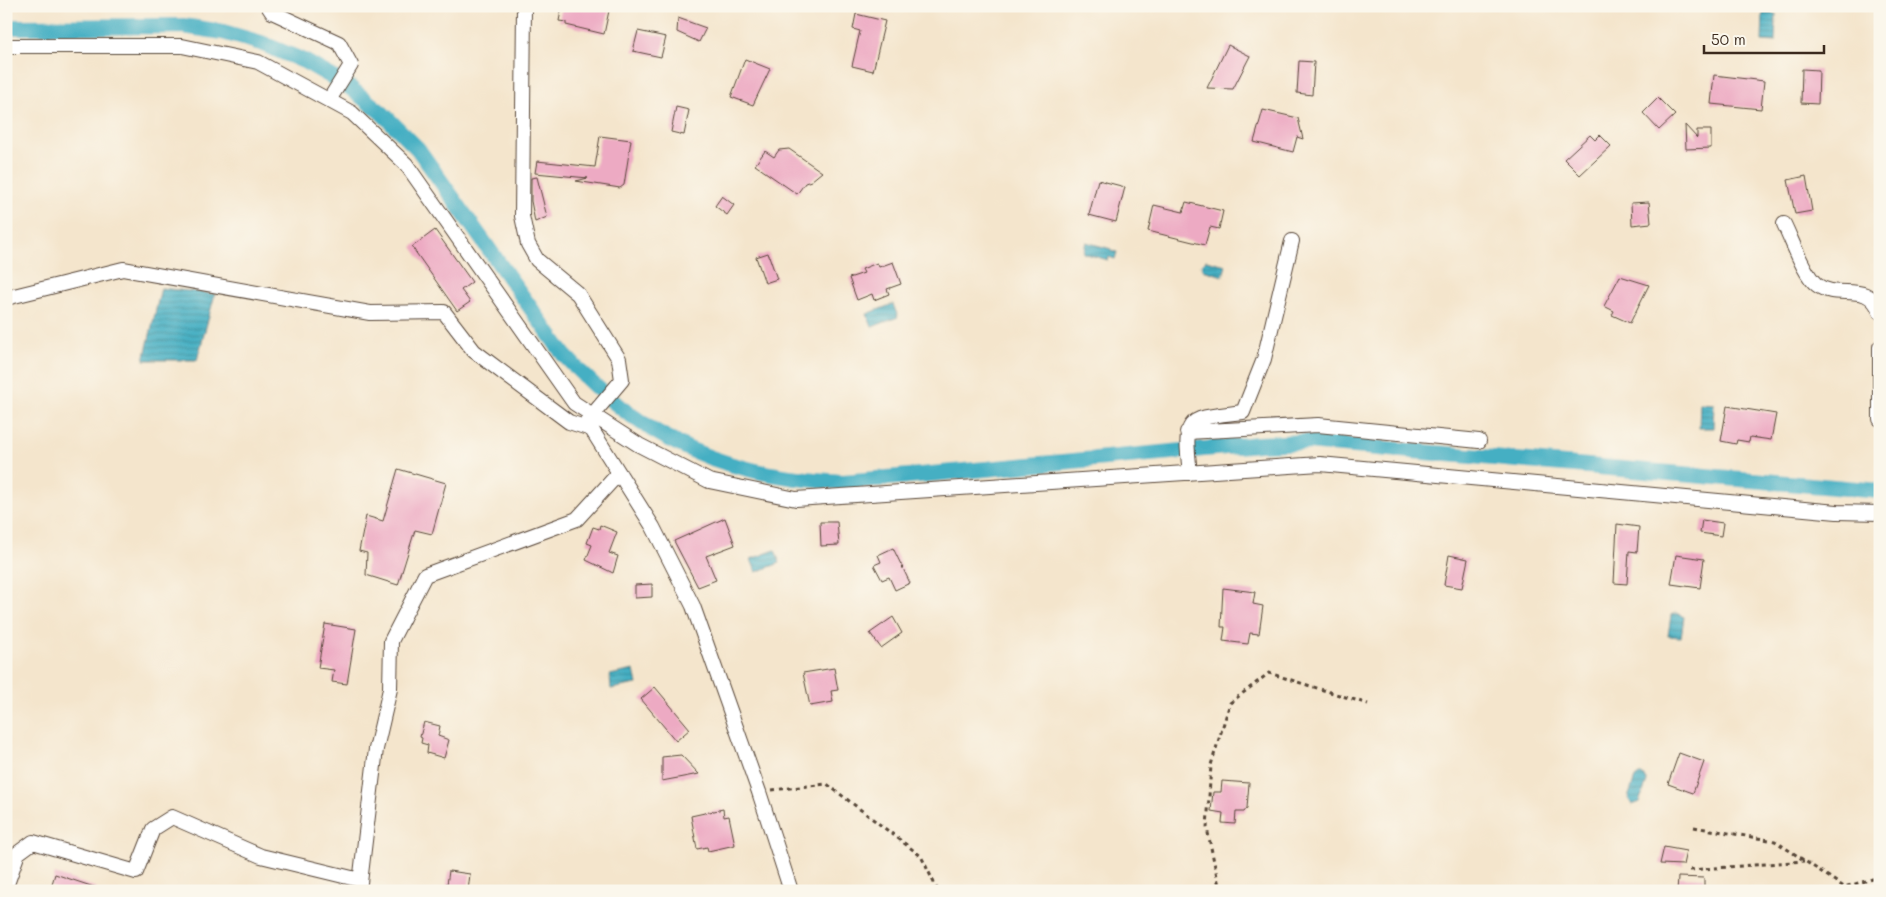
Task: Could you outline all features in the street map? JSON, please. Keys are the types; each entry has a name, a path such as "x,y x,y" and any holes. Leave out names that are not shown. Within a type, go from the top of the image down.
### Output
{"street":[{"path":"268,6 272,12 339,43 351,65 329,100"},
{"path":"524,6 522,216 528,244 537,260 578,294 619,359 622,380 594,413"},
{"path":"6,46 182,46 258,62 352,113 406,164 591,429 652,527 694,606 759,792 791,891"},
{"path":"1784,224 1812,280 1827,290 1861,293 1871,298 1880,312"},
{"path":"1190,473 1187,435 1196,420 1243,412 1264,359 1292,241"},
{"path":"6,298 123,269 370,314 444,312 474,351 569,422 591,429"},
{"path":"1880,347 1880,419"},
{"path":"574,403 594,413 639,445 709,481 796,499 1320,464 1837,512 1880,513"},
{"path":"1187,435 1318,425 1480,441"},
{"path":"6,887 18,853 34,842 136,872 153,829 172,817 261,856 360,885 376,750 390,689 391,641 425,575 577,519 618,473"}],"path":[{"path":"1220,891 1207,828 1212,766 1230,703 1269,673 1368,704"},
{"path":"759,792 827,784 920,856 938,891"},
{"path":"1694,826 1774,841 1844,887 1880,877"},
{"path":"1690,870 1805,861"}],"water":[{"path":"1763,13 1776,14 1775,42 1762,41"},
{"path":"1086,242 1117,252 1115,259 1109,257 1108,260 1083,253"},
{"path":"1206,260 1226,265 1223,276 1203,270 1201,265"},
{"path":"161,288 215,294 197,360 144,360"},
{"path":"893,304 898,317 872,327 867,314"},
{"path":"1700,403 1714,404 1713,428 1699,428"},
{"path":"775,550 780,563 756,572 751,559"},
{"path":"1676,613 1684,617 1681,637 1668,636 1671,615"},
{"path":"634,670 637,684 611,689 610,675"},
{"path":"1643,775 1647,782 1639,802 1632,805 1628,798 1635,778"}],"building":[{"path":"562,6 610,6 604,34 566,25 566,22 559,21"},
{"path":"856,14 885,21 873,71 852,66 860,31 853,29"},
{"path":"678,18 706,28 699,42 677,32"},
{"path":"638,31 666,37 661,57 633,51"},
{"path":"1228,45 1250,56 1233,89 1207,88"},
{"path":"745,59 770,69 753,105 731,97"},
{"path":"1299,61 1314,62 1312,95 1297,93"},
{"path":"1802,69 1819,70 1818,104 1801,103"},
{"path":"1714,75 1764,81 1761,109 1711,104"},
{"path":"1658,98 1675,115 1659,130 1643,113"},
{"path":"676,107 689,110 684,135 671,132"},
{"path":"1263,110 1298,118 1303,139 1297,137 1293,152 1254,142"},
{"path":"1685,125 1697,138 1697,130 1711,130 1711,148 1686,149"},
{"path":"1590,135 1595,140 1600,135 1611,146 1580,175 1564,159"},
{"path":"600,136 631,140 624,185 620,188 576,181 588,178 535,173 537,161 595,167"},
{"path":"789,149 822,172 811,181 805,183 797,194 755,165 765,151 774,157 779,150"},
{"path":"1806,176 1812,211 1795,214 1788,180"},
{"path":"537,177 547,217 535,222 531,201 531,178"},
{"path":"1098,180 1125,187 1116,222 1089,215"},
{"path":"722,196 734,205 727,215 715,206"},
{"path":"1186,202 1223,211 1219,229 1210,227 1205,245 1148,231 1154,205 1183,212"},
{"path":"1649,202 1651,223 1632,225 1631,203"},
{"path":"435,230 472,282 461,290 470,302 457,311 412,247"},
{"path":"768,253 777,279 765,283 756,257"},
{"path":"893,262 901,284 887,289 889,294 874,300 872,294 857,300 849,278 864,273 862,269 877,263 879,267"},
{"path":"1620,276 1649,285 1630,323 1612,315 1614,311 1604,306"},
{"path":"1727,406 1776,414 1771,440 1750,437 1749,442 1737,440 1736,444 1721,441"},
{"path":"398,469 446,483 432,534 415,530 398,585 366,575 367,553 359,551 366,516 383,521"},
{"path":"725,518 735,545 706,556 716,580 698,587 674,541"},
{"path":"1702,520 1723,523 1721,536 1700,533"},
{"path":"820,522 837,522 839,545 821,546"},
{"path":"1617,524 1639,527 1637,552 1629,551 1627,584 1614,583"},
{"path":"600,525 617,532 609,553 618,556 613,573 586,560 592,545 587,543 593,527 599,529"},
{"path":"893,548 910,583 895,590 889,577 882,580 874,565 881,562 878,555"},
{"path":"1449,555 1468,559 1462,588 1444,585"},
{"path":"1676,555 1704,559 1700,588 1671,584"},
{"path":"652,584 652,597 635,598 635,585"},
{"path":"1223,588 1255,592 1253,604 1263,606 1259,634 1250,633 1248,644 1223,641 1225,627 1221,627"},
{"path":"893,617 902,633 881,648 870,633"},
{"path":"325,624 356,629 347,684 332,682 334,670 318,668"},
{"path":"834,668 838,690 831,691 833,702 810,706 803,673"},
{"path":"655,687 690,729 676,741 641,699"},
{"path":"424,722 440,726 438,736 449,740 444,758 427,753 428,745 421,743 422,738 420,737"},
{"path":"1679,753 1704,762 1693,793 1668,784"},
{"path":"681,755 699,774 662,781 662,757"},
{"path":"1222,781 1249,783 1247,808 1244,812 1236,812 1235,824 1222,823 1223,813 1211,811 1213,792 1221,792"},
{"path":"723,809 724,817 729,816 735,845 708,851 707,847 697,849 691,816"},
{"path":"1664,847 1686,851 1683,865 1660,864"},
{"path":"449,871 470,874 468,891 446,891"},
{"path":"55,874 97,888 97,891 54,891 55,888 51,887"},
{"path":"1678,877 1704,878 1704,891 1677,891"}],"waterway":[{"path":"6,27 183,26 223,32 261,43 304,61 348,86 382,113 418,149 564,355 594,385 625,411 657,432 690,449 724,463 801,479 843,482 1259,444 1307,442 1880,491"}]}
